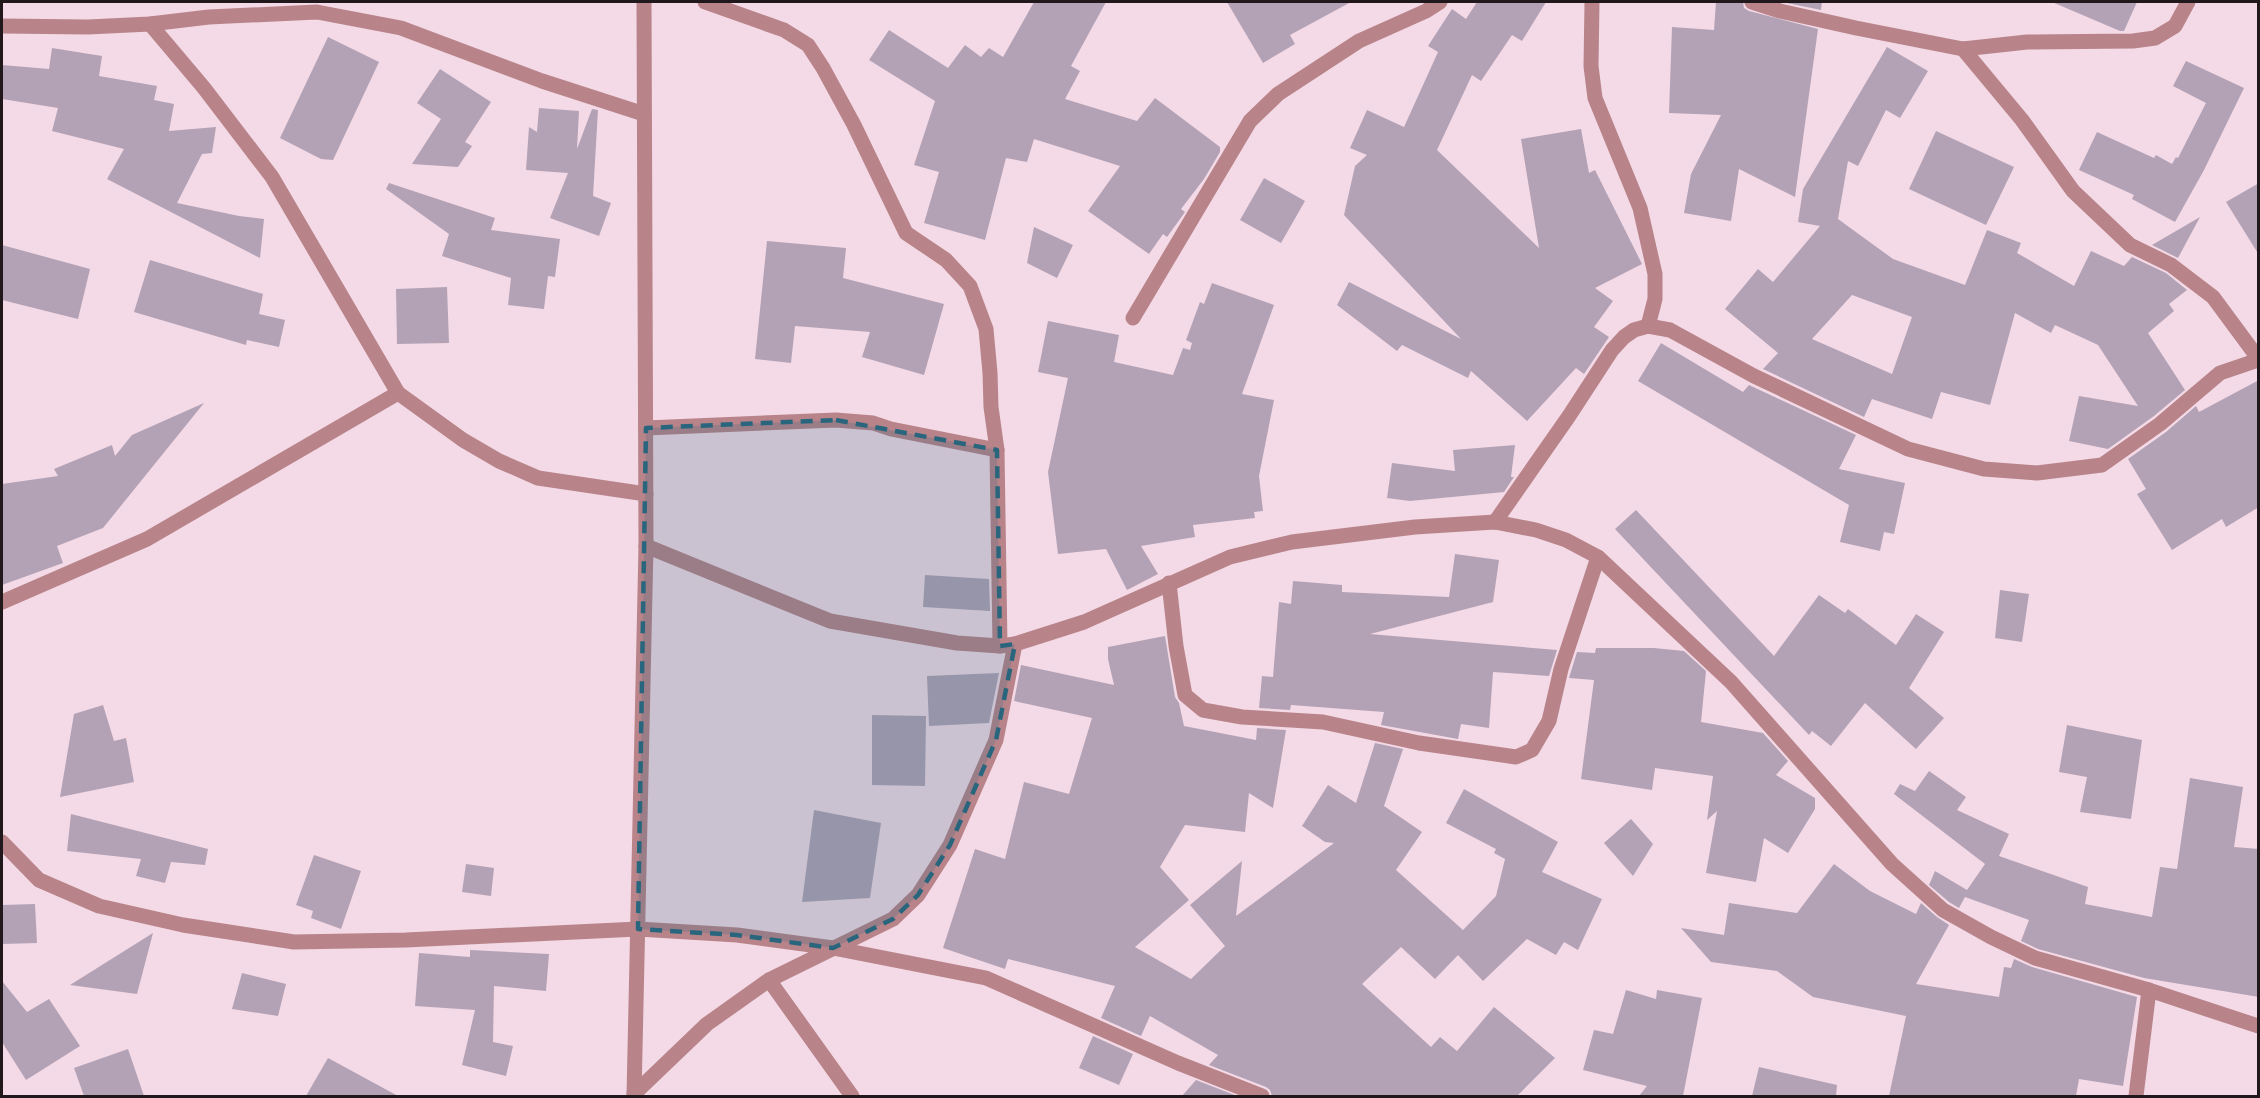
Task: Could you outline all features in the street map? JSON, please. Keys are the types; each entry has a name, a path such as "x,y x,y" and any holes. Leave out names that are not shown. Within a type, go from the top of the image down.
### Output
{"street":[{"path":"634,1095 646,546 644,2"},
{"path":"705,2 784,30 808,45 824,68 854,125 906,233 946,260 970,286 986,329 991,407 997,450 1000,646"},
{"path":"1133,318 1250,122 1278,94 1359,41 1426,11 1440,2"},
{"path":"1592,2 1592,66 1595,98 1640,208 1655,274 1656,299 1648,326"},
{"path":"1752,2 1780,11 1856,28 1963,49 2028,42 2133,41 2155,38 2175,26 2188,2"},
{"path":"2,26 88,27 150,24 209,9 317,12 401,28 542,81 644,114"},
{"path":"150,24 204,88 272,177 398,393 463,441 499,461 538,478 646,494"},
{"path":"1495,522 1612,350 1634,330 1648,326 1670,330 1754,376 1908,449 1984,469 2037,472 2102,465 2160,424 2220,373 2259,359 2213,297 2171,265 2130,244 2073,191 2022,120 1963,49"},
{"path":"2,602 147,538 398,393"},
{"path":"646,428 836,420 873,423 891,429 997,450"},
{"path":"646,546 830,621 957,643 1000,646 1016,644 1084,622 1230,557 1292,542 1415,527 1495,522 1536,530 1566,540 1598,557 1731,682 1885,856 1943,910 2035,958 2149,990 2259,1026"},
{"path":"1169,583 1176,646 1185,695 1203,710 1242,717 1323,722 1419,743 1516,757 1532,750 1549,721 1561,669 1598,557"},
{"path":"634,1095 707,1024 769,980 893,919 918,895 950,844 996,740 1016,644"},
{"path":"2,842 39,880 99,906 183,925 294,942 406,940 638,929 737,934 833,948 986,978 1178,1063 1262,1096"},
{"path":"769,980 852,1096"},
{"path":"2136,1096 2149,990"}],"highlighted area":[{"path":"836,420 997,450 1000,646 1015,644 996,740 950,845 918,895 893,919 833,948 737,935 638,929 646,428"}],"building":[{"path":"1034,2 1106,2 1071,66 1080,71 1065,99 1137,121 1155,98 1220,147 1220,152 1204,179 1181,209 1185,212 1167,237 1163,234 1149,254 1088,211 1120,166 1034,139 1027,162 1006,158 985,240 924,223 939,172 914,165 935,101 869,60 889,30 948,68 965,45 981,57 989,48 1003,57"},
{"path":"1227,2 1351,2 1290,35 1295,44 1263,63"},
{"path":"1477,2 1546,2 1522,41 1512,35 1481,81 1472,75 1437,150 1539,248 1521,139 1581,129 1589,173 1595,170 1642,264 1595,288 1613,301 1594,327 1609,337 1584,374 1576,368 1527,421 1471,371 1468,378 1402,345 1397,351 1337,305 1349,282 1461,339 1344,215 1355,166 1367,155 1350,148 1367,110 1404,127 1438,52 1428,46 1452,9 1466,19"},
{"path":"1716,2 1743,2 1744,8 1749,11 1818,29 1795,197 1739,169 1731,221 1684,213 1691,174 1721,115 1669,113 1672,27 1714,30"},
{"path":"1782,2 1822,2 1821,10"},
{"path":"2052,2 2137,2 2124,31 2120,31"},
{"path":"328,37 379,62 333,160 321,159 280,138"},
{"path":"1887,47 1928,71 1900,118 1886,110 1858,166 1848,161 1838,219 1893,259 1965,285 1987,230 2021,243 2017,253 2074,286 2091,251 2124,266 2132,257 2166,273 2187,290 2169,304 2174,311 2148,333 2185,390 2108,449 2069,441 2079,396 2138,406 2098,345 2055,325 2051,333 2015,313 1990,405 1941,392 1932,419 1872,399 1864,417 1763,369 1778,353 1725,309 1758,269 1773,282 1820,226 1798,222 1803,189","holes":["1852,295 1912,317 1892,374 1812,339"]},
{"path":"52,48 102,56 99,76 157,86 154,100 174,104 169,131 216,127 212,153 202,154 177,203 264,219 260,258 107,179 124,149 52,131 58,108 2,99 2,65 49,69"},
{"path":"2186,61 2244,88 2204,170 2175,222 2132,199 2134,195 2079,170 2097,132 2154,158 2156,155 2172,164 2176,157 2178,158 2206,103 2173,86"},
{"path":"440,69 491,102 465,142 472,146 458,167 412,164 441,119 417,103"},
{"path":"539,108 579,111 577,149 592,109 598,110 593,196 611,203 599,236 550,218 568,173 526,170 529,127 537,132"},
{"path":"1936,131 2014,167 1986,225 1909,189"},
{"path":"1264,178 1305,201 1281,243 1240,220"},
{"path":"389,183 495,218 491,230 560,239 555,277 548,276 544,309 508,305 511,278 442,256 449,234 386,189"},
{"path":"2259,183 2259,255 2226,202"},
{"path":"2200,217 2178,258 2152,245"},
{"path":"1034,227 1073,245 1057,278 1027,263"},
{"path":"767,241 846,248 843,278 944,304 924,375 862,357 870,332 795,326 791,363 755,359"},
{"path":"2,245 90,269 78,319 2,300"},
{"path":"150,260 263,294 259,314 285,320 279,347 247,340 246,345 134,312"},
{"path":"1212,283 1274,305 1242,394 1274,400 1259,476 1263,511 1254,512 1255,518 1193,525 1195,537 1141,546 1158,574 1127,590 1106,549 1058,554 1048,472 1068,378 1038,372 1048,321 1119,335 1114,362 1173,375 1183,348 1190,350 1192,343 1186,340 1200,302 1204,304"},
{"path":"447,287 449,343 397,344 396,289"},
{"path":"1661,343 1743,392 1749,385 1856,435 1839,469 1905,483 1894,534 1884,532 1880,551 1840,542 1849,505 1638,381"},
{"path":"2259,380 2259,507 2226,527 2222,519 2172,550 2137,494 2146,489 2128,459 2166,432 2196,406 2199,412"},
{"path":"204,403 103,528 57,546 63,563 2,585 2,484 58,476 54,469 112,445 115,456 132,435"},
{"path":"1515,445 1511,477 1514,477 1504,492 1410,501 1387,498 1392,463 1455,471 1453,450"},
{"path":"1636,510 1774,656 1819,595 1845,613 1848,609 1896,645 1916,614 1944,632 1909,688 1944,718 1916,749 1865,703 1831,746 1812,731 1809,735 1615,529"},
{"path":"1455,554 1499,560 1493,602 1370,634 1557,650 1549,676 1493,672 1489,728 1461,724 1458,739 1381,725 1384,712 1291,705 1290,710 1259,708 1262,676 1273,677 1279,602 1291,604 1293,581 1342,585 1342,592 1449,597"},
{"path":"925,575 989,579 990,611 923,607"},
{"path":"2000,590 2029,594 2022,642 1995,638"},
{"path":"1165,636 1175,697 1179,703 1184,726 1256,740 1257,728 1286,730 1273,808 1249,793 1245,832 1185,825 1160,867 1189,900 1135,947 1191,979 1225,946 1190,905 1242,861 1236,916 1334,843 1325,842 1302,826 1328,785 1356,803 1375,743 1403,749 1384,806 1422,832 1396,870 1463,930 1496,896 1505,859 1494,853 1496,849 1446,823 1464,789 1558,842 1542,872 1602,899 1578,950 1564,942 1556,955 1527,939 1483,981 1458,955 1435,979 1401,947 1362,984 1431,1047 1440,1037 1457,1051 1494,1007 1555,1058 1517,1096 1272,1096 1266,1087 1209,1065 1218,1055 1150,1016 1141,1036 1101,1018 1115,986 1008,959 1005,969 943,948 975,849 1005,859 1024,782 1069,794 1092,718 1014,701 1021,665 1114,685 1108,659 1108,647"},
{"path":"1596,648 1654,648 1684,651 1706,671 1701,722 1763,733 1788,761 1776,775 1815,798 1815,809 1788,853 1764,838 1756,882 1706,873 1717,811 1707,820 1713,776 1655,768 1652,790 1581,779 1594,680 1569,678 1577,652 1595,653"},
{"path":"999,673 989,723 929,726 927,676"},
{"path":"103,705 114,741 126,738 134,782 60,797 74,714"},
{"path":"872,715 926,716 925,786 872,785"},
{"path":"2067,725 2142,740 2131,819 2080,812 2087,777 2059,772"},
{"path":"1929,771 1966,797 1957,810 2009,834 1999,856 2088,887 2085,904 2152,917 2160,867 2177,869 2190,778 2243,787 2234,847 2259,849 2259,997 2144,978 2038,949 2021,941 2029,920 1965,897 1959,908 1949,902 1929,885 1935,871 1967,890 1985,864 1894,794 1900,784 1915,791"},
{"path":"814,810 881,823 870,898 802,902"},
{"path":"71,814 208,849 205,865 171,862 165,883 136,876 141,859 67,851"},
{"path":"1631,819 1653,844 1633,876 1604,843"},
{"path":"314,855 361,871 341,929 311,918 313,911 296,905"},
{"path":"466,864 494,868 491,896 462,892"},
{"path":"1834,864 1870,891 1916,914 1921,903 1949,925 1916,984 1999,997 2004,967 2011,968 2014,959 2032,967 2137,997 2123,1086 2079,1079 2076,1096 1889,1096 1906,1016 1813,997 1777,971 1711,962 1681,928 1724,935 1729,903 1797,913"},
{"path":"35,904 37,943 2,944 2,905"},
{"path":"153,933 137,994 70,985"},
{"path":"470,950 549,954 546,991 494,986 493,1042 513,1046 506,1076 462,1065 475,1010 415,1006 419,953 470,957"},
{"path":"242,973 286,984 278,1016 232,1009"},
{"path":"2,981 27,1012 49,999 80,1046 26,1080 2,1042"},
{"path":"1626,990 1656,999 1657,990 1702,998 1683,1096 1639,1096 1647,1086 1583,1070 1594,1030 1613,1034"},
{"path":"1093,1036 1133,1054 1119,1085 1079,1068"},
{"path":"128,1049 144,1096 84,1096 74,1068"},
{"path":"328,1058 398,1096 306,1096"},
{"path":"1759,1067 1837,1085 1836,1096 1752,1096"},
{"path":"1196,1080 1237,1096 1182,1096"}]}
